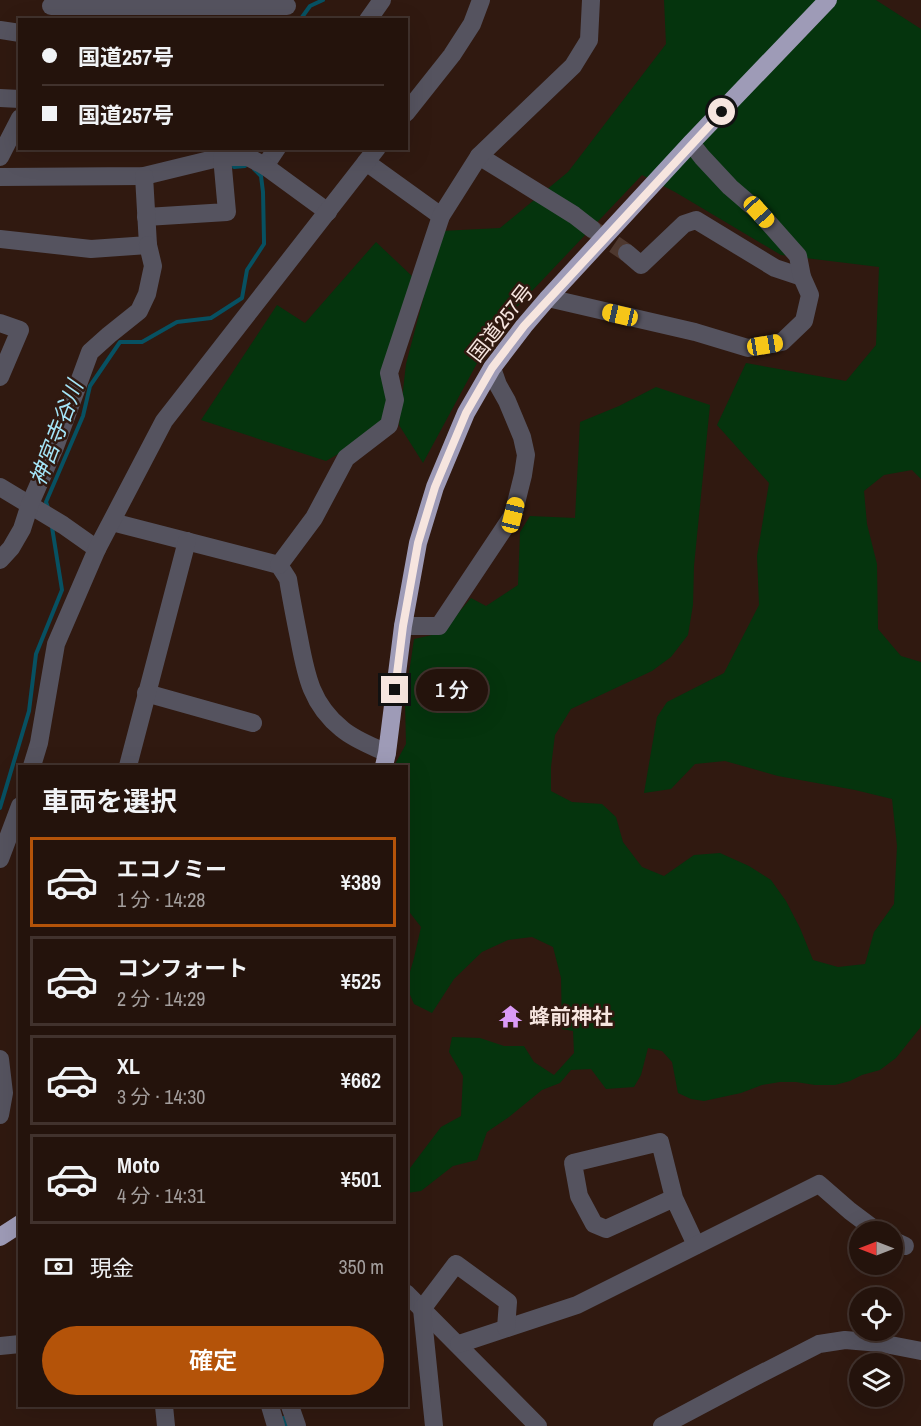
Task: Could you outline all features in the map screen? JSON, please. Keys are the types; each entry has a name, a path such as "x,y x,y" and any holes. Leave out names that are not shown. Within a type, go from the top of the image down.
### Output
{"highway":[{"name":"国道257号","path":"386,760 403,626 418,543 435,487 466,413 492,368 548,298 691,143 828,0"},
{"path":"0,1237 18,1225"}],"street":[{"path":"369,18 382,0"},
{"path":"408,110 452,55 471,24 481,0"},
{"path":"279,565 314,518 346,458 389,425 395,400 389,373 441,216 479,156 573,66 589,40 591,0"},
{"path":"51,9 151,3 235,3 285,8"},
{"path":"0,30 18,33"},
{"path":"0,98 18,99"},
{"path":"0,157 18,122"},
{"path":"548,298 695,332 748,348 782,342 804,321 810,295 802,277 798,256 759,212 730,187 691,143"},
{"path":"265,166 276,150"},
{"path":"146,217 227,212 227,155"},
{"path":"0,177 144,176 227,155 248,156 328,212"},
{"path":"32,765 39,743 56,644 97,549 164,421 372,155 441,216"},
{"path":"479,156 574,215 592,229"},
{"path":"0,560 11,548 35,507 90,352 139,311 147,294 153,266 148,245 144,176"},
{"path":"627,253 641,265 684,224 696,220 775,268 802,277"},
{"path":"0,239 91,249 148,245"},
{"path":"0,323 21,330 0,377"},
{"path":"403,626 439,626 513,515 526,455 522,437 492,368"},
{"path":"0,487 59,522 97,549"},
{"path":"112,522 279,565 288,579 307,678 314,696 327,715 343,730 368,745 386,760"},
{"path":"128,765 187,541"},
{"path":"146,693 253,723"},
{"path":"0,859 18,811"},
{"path":"0,1059 4,1093 0,1115"},
{"path":"674,1198 606,1229 594,1224 579,1196 573,1163 660,1142 674,1198 696,1245"},
{"path":"459,1344 577,1305 819,1184 863,1221"},
{"path":"434,1426 422,1309 456,1264 508,1302 506,1328"},
{"path":"408,1295 538,1426"},
{"path":"662,1426 819,1344 845,1340 880,1343 921,1351"},
{"path":"0,1346 18,1344"},
{"path":"164,1407 166,1426"},
{"path":"270,1407 276,1426"},
{"path":"290,1407 297,1426"}],"green space":[{"path":"664,0 876,0 921,29 921,479 912,470 884,475 864,491 867,524 877,564 878,629 901,656 921,662 921,1024 896,1058 880,1070 835,1085 780,1082 704,1101 691,1099 678,1093 672,1062 662,1051 648,1048 641,1075 634,1087 606,1089 591,1069 571,1070 560,1083 542,1090 487,1132 477,1160 453,1166 421,1191 408,1193 408,1171 441,1127 461,1116 463,1076 449,1052 452,1037 480,1038 504,1046 524,1046 534,1062 554,1075 574,1053 573,1031 562,1029 561,978 553,947 532,937 508,940 482,952 454,979 432,1013 414,1004 408,990 408,979 421,927 408,910 408,765 395,765 406,744 405,701 414,639 441,633 471,598 486,606 518,585 520,532 530,516 575,518 580,422 656,387 710,405 694,566 693,605 688,635 671,657 652,671 571,709 555,735 551,791 572,802 602,804 616,817 623,842 642,867 664,876 694,855 720,853 749,866 771,880 786,901 813,960 838,967 865,964 874,932 894,904 897,846 892,799 778,776 725,761 695,764 671,789 644,793 657,717 667,702 724,673 759,605 757,556 769,483 717,425 746,363 846,381 876,345 879,267 781,255 642,175 495,330 423,463 399,425 406,364 441,231 500,228 568,172 666,44"},
{"path":"376,242 413,277 383,423 368,437 326,461 201,420 277,305 305,323"}],"waterway":[{"name":"神宮寺谷川","path":"301,18 310,6 323,0"},
{"name":"神宮寺谷川","path":"234,161 234,167 245,166"},
{"name":"神宮寺谷川","path":"48,508 46,502 83,416 90,386 120,342 142,342 177,322 211,318 242,298 247,270 264,244 261,176 254,169"},
{"name":"神宮寺谷川","path":"0,808 29,711 36,654 62,590 52,527"},
{"path":"283,1418 286,1426"}],"tunnel":[{"path":"592,229 627,253"}],"place":[{"name":"蜂前神社","path":"511,1017"}],"route":[{"path":"395,690 403,626 418,543 435,487 466,413 492,368 524,326 722,112"}]}
